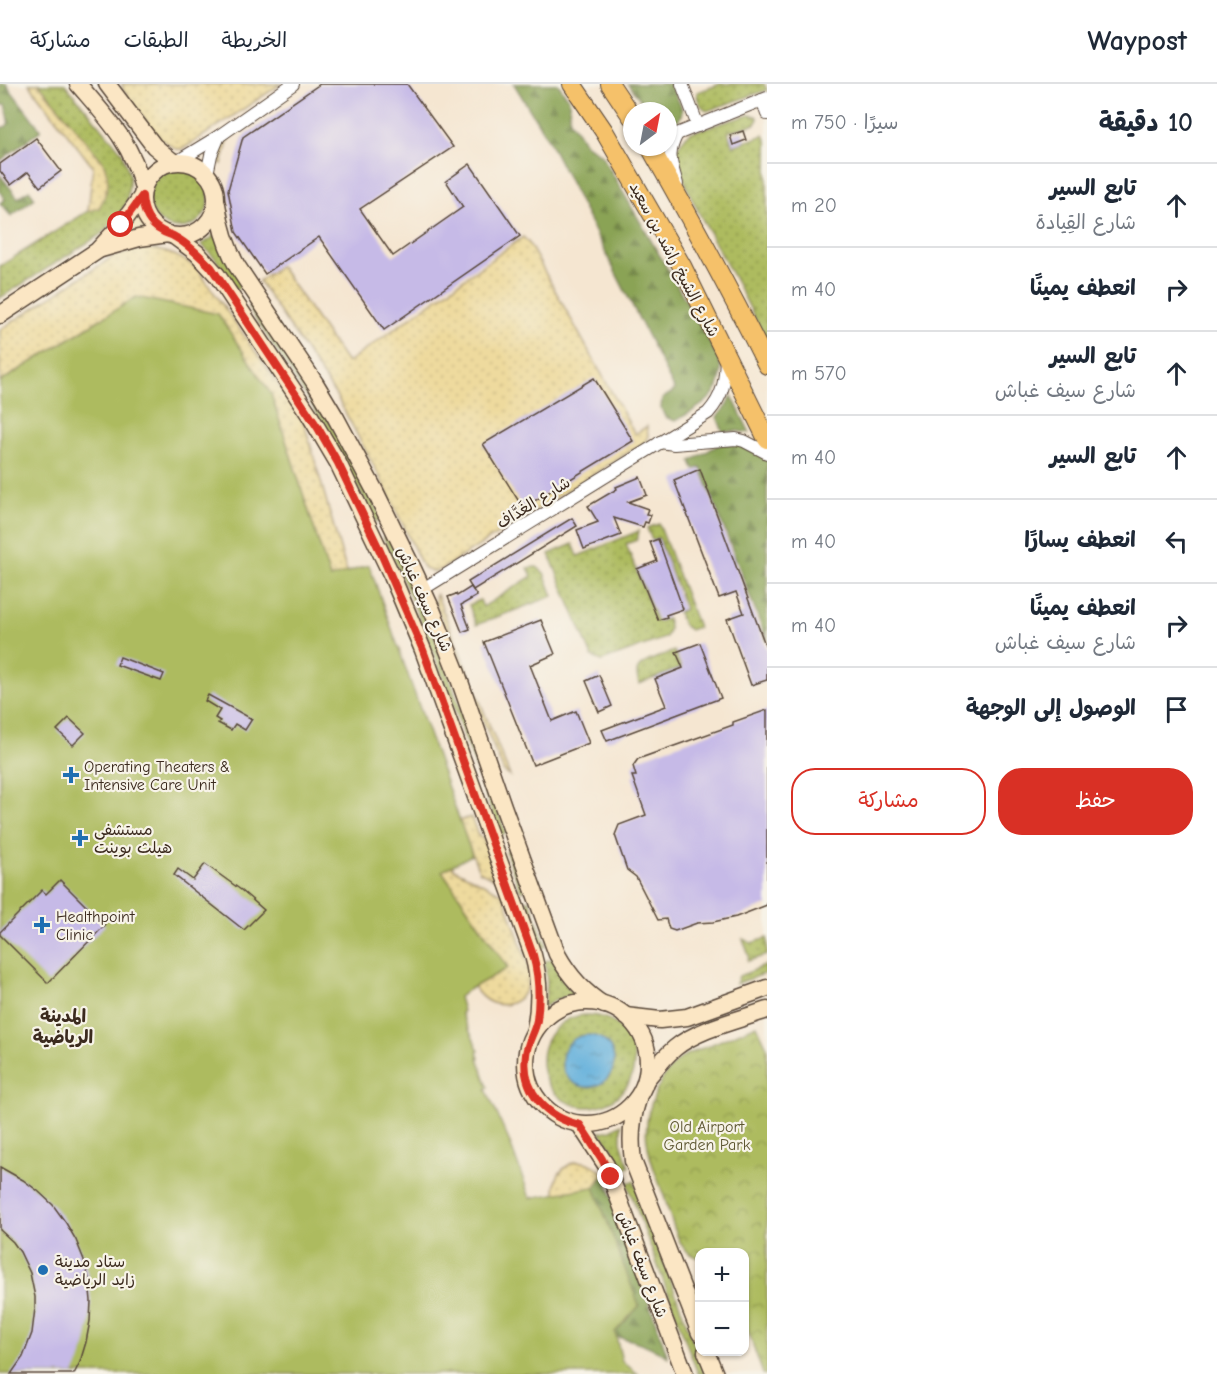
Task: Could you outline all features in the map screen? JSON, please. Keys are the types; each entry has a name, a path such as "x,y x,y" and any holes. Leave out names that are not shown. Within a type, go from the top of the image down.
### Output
{"main road":[{"name":"شارع الشيخ راشد بن سعيد","path":"572,84 604,131 682,266 767,440"},
{"path":"611,84 623,103"},
{"name":"شارع الشيخ راشد بن سعيد","path":"655,156 725,282 767,366"}],"street":[{"path":"78,84 128,147 137,167 146,215 159,230 171,235"},
{"path":"97,251 125,242 198,231 211,220 217,204 215,188 207,174 194,164 175,161 160,152 106,84"},
{"path":"0,315 97,251 121,225 143,192 146,182 159,166 175,161 219,136 293,84"},
{"path":"611,84 628,102"},
{"path":"681,84 698,126"},
{"path":"677,133 764,99 767,114"},
{"path":"207,174 211,155 219,136"},
{"path":"670,156 682,203"},
{"name":"شارع سيف غباش","path":"217,204 226,242 237,266 315,382 336,418 423,589 457,674 557,954 577,983 604,1005"},
{"name":"شارع سيف غباش","path":"171,235 197,253 217,275 309,414 338,463 392,576 420,642 533,955 537,971 539,999 535,1029"},
{"name":"شارع الغَدَّاف","path":"423,589 708,413 723,389 726,356"},
{"path":"660,442 674,444 736,439 767,453"},
{"path":"511,893 520,897 525,896 531,883"},
{"path":"626,1016 660,1020 687,1017 767,988"},
{"path":"582,1003 604,1005 626,1016 639,1031 647,1050 648,1070 638,1098 614,1118 594,1124 580,1125 559,1119 550,1113 535,1096 527,1076 528,1044 542,1020 561,1008 582,1003"},
{"path":"646,1080 664,1059 686,1040 767,1010"},
{"name":"شارع سيف غباش","path":"638,1098 631,1129 633,1161 695,1323"},
{"name":"شارع سيف غباش","path":"580,1125 606,1165 685,1374"},
{"path":"708,1356 715,1374"}],"green space":[{"path":"0,84 6,84 41,130 0,161 0,128 7,126 9,121 5,105 0,105"},
{"path":"39,84 65,84 122,152 130,176 127,201 119,216 100,235 0,298 0,266 88,211 99,208 103,162"},
{"path":"514,84 558,84 569,99 570,120 586,145 601,154 719,358 721,373 716,390 705,402 675,421 665,417 661,408 662,399 675,390 549,141"},
{"path":"628,84 670,84 682,113 677,121 677,102 642,102"},
{"path":"721,84 764,84 767,90 707,111 699,103 697,92"},
{"path":"749,115 756,116 758,119 755,124 728,132 733,146 764,135 767,142 767,343 695,205 684,178 677,148 689,133"},
{"path":"173,168 185,168 196,173 204,181 209,198 207,210 196,223 185,228 173,228 162,223 154,215 149,204 149,192 154,181 162,173"},
{"path":"0,175 18,198 29,190 35,198 11,216 0,203 5,199 0,192"},
{"path":"215,233 243,285 236,290 215,258 201,244 211,239"},
{"path":"136,297 218,314 271,394 330,578 369,565 472,855 442,871 508,968 459,997 463,1011 461,1013 479,1051 477,1052 478,1058 488,1087 486,1089 510,1143 530,1198 594,1187 639,1306 615,1332 622,1361 638,1374 0,1374 0,382"},
{"path":"254,303 322,408 383,519 376,522 313,407 248,307"},
{"path":"732,396 750,433 723,432 717,417"},
{"path":"721,443 746,447 767,461 767,641 701,468 694,469 691,461"},
{"path":"659,524 698,627 690,630 683,625 678,612 685,609 659,538 652,540 647,528"},
{"path":"639,531 637,540 626,544 657,622 667,619 669,631 665,638 602,661 592,657 549,554 573,544 578,556"},
{"path":"390,534 436,640 506,833 500,836 431,647 383,537"},
{"path":"537,567 544,573 553,596 476,625 469,605 480,600 483,607 532,576 528,568"},
{"path":"674,651 681,668 639,684 637,672 640,666"},
{"path":"512,849 526,890 524,891 520,890 506,852"},
{"path":"529,900 547,946 541,948 525,903"},
{"path":"767,938 767,955 748,961 749,956 743,939 751,943"},
{"path":"553,959 563,980 574,994 555,1000 544,1007 547,984 545,961"},
{"path":"767,965 767,973 736,984 739,976"},
{"path":"588,1015 606,1018 621,1028 631,1043 634,1061 631,1079 621,1094 606,1104 588,1107 570,1104 555,1094 545,1079 542,1061 545,1043 555,1028 570,1018"},
{"name":"Old Airport Garden Park","path":"757,1025 767,1047 767,1374 763,1374 749,1334 749,1248 695,1248 695,1256 690,1254 683,1247 675,1230 651,1159 646,1134 650,1107 664,1077 684,1056"},
{"path":"621,1124 621,1142 629,1167 621,1169 613,1149 600,1132 611,1130"},
{"path":"604,1174 668,1357 643,1344 616,1337 615,1332 639,1306 594,1187"},
{"path":"634,1181 695,1347 695,1356 698,1356 705,1374 698,1374 627,1183"}],"sand":[{"path":"29,84 39,84 103,162 108,185 99,208 88,211 93,167"},
{"path":"122,84 281,84 183,149 176,149 160,139 123,90"},
{"path":"231,130 222,164 201,150"},
{"path":"139,214 149,229 122,236"},
{"path":"523,237 528,242 635,434 647,426 648,436 645,442 440,570 429,571 423,567 384,485 337,397 259,281 280,266 347,363"},
{"path":"143,249 173,254 198,270 303,419 347,573 330,578 271,394 105,316 0,382 0,330 114,256"},
{"path":"436,593 510,776 504,772 435,603"},
{"path":"471,817 478,835 485,841 500,882 479,871 459,821"},
{"path":"452,865 454,869 503,894 529,967 529,980 525,991 511,1003 501,1005 491,1003 474,987 508,967 442,871"},
{"path":"574,1162 590,1164 604,1174 594,1187 555,1194 558,1175"}],"water":[{"path":"588,1035 598,1037 606,1043 612,1051 614,1061 612,1071 606,1079 598,1085 588,1087 578,1085 570,1079 564,1071 562,1061 564,1051 570,1043 578,1037"}],"building":[{"path":"320,84 407,84 453,147 360,209 393,256 463,207 446,181 470,164 520,236 384,330 319,237 265,274 236,232 228,190 243,137"},
{"path":"743,131 746,140 733,145 730,135"},
{"path":"36,138 61,171 40,187 28,172 11,185 0,171 0,164"},
{"path":"594,378 633,441 523,508 483,444"},
{"path":"700,469 767,650 767,680 751,685 727,619 744,613 736,592 719,598 674,480"},
{"path":"640,477 647,495 628,502 648,509 646,514 651,515 648,523 645,522 643,527 614,518 621,535 584,549 577,530 598,522 588,506 617,489 616,487"},
{"path":"572,518 577,526 473,590 468,582"},
{"path":"658,539 683,609 658,620 637,569 657,561 650,542"},
{"path":"471,587 477,596 461,605 470,629 462,632 448,597 456,594 457,596"},
{"path":"541,620 555,654 530,665 552,721 576,711 589,743 533,765 484,642"},
{"path":"700,643 721,698 607,741 602,730 666,706 655,679 683,668 676,652"},
{"path":"120,657 164,674 161,681 117,665"},
{"path":"599,675 612,706 599,712 586,681"},
{"path":"208,695 252,719 245,730 235,724 231,730 218,723 220,721 215,718 220,710 205,701"},
{"path":"767,710 767,905 736,917 697,923 675,931 669,929 666,919 658,920 636,877 627,870 615,835 619,825 646,815 632,776 636,776 633,766 638,759 733,725 733,722"},
{"path":"69,718 85,733 73,745 57,730"},
{"path":"205,864 264,910 244,930 174,875 178,869 193,880"},
{"path":"60,880 105,925 48,983 0,935 0,932 42,890 46,894"},
{"name":"ستاد مدينة زايد الرياضية","path":"0,1167 23,1180 53,1205 76,1240 84,1260 89,1280 90,1321 80,1362 74,1374 11,1374 23,1357 32,1333 35,1297 30,1273 20,1252 0,1230"}],"place":[{"name":"Operating Theaters & Intensive Care Unit","path":"71,775"},
{"name":"مستشفى هيلث بوينت","path":"80,838"},
{"name":"Healthpoint Clinic","path":"42,925"},
{"name":"ستاد مدينة زايد الرياضية","path":"43,1270"}],"district":[{"name":"المدينة الرياضية","path":"63,1026"}],"route":[{"path":"121,225 142,196 146,215 152,223 159,230 174,236 190,247 211,267 309,414 338,463 392,576 423,650 533,955 538,978 539,999 535,1029 526,1054 525,1065 530,1087 550,1113 559,1119 580,1125 611,1177"}]}
